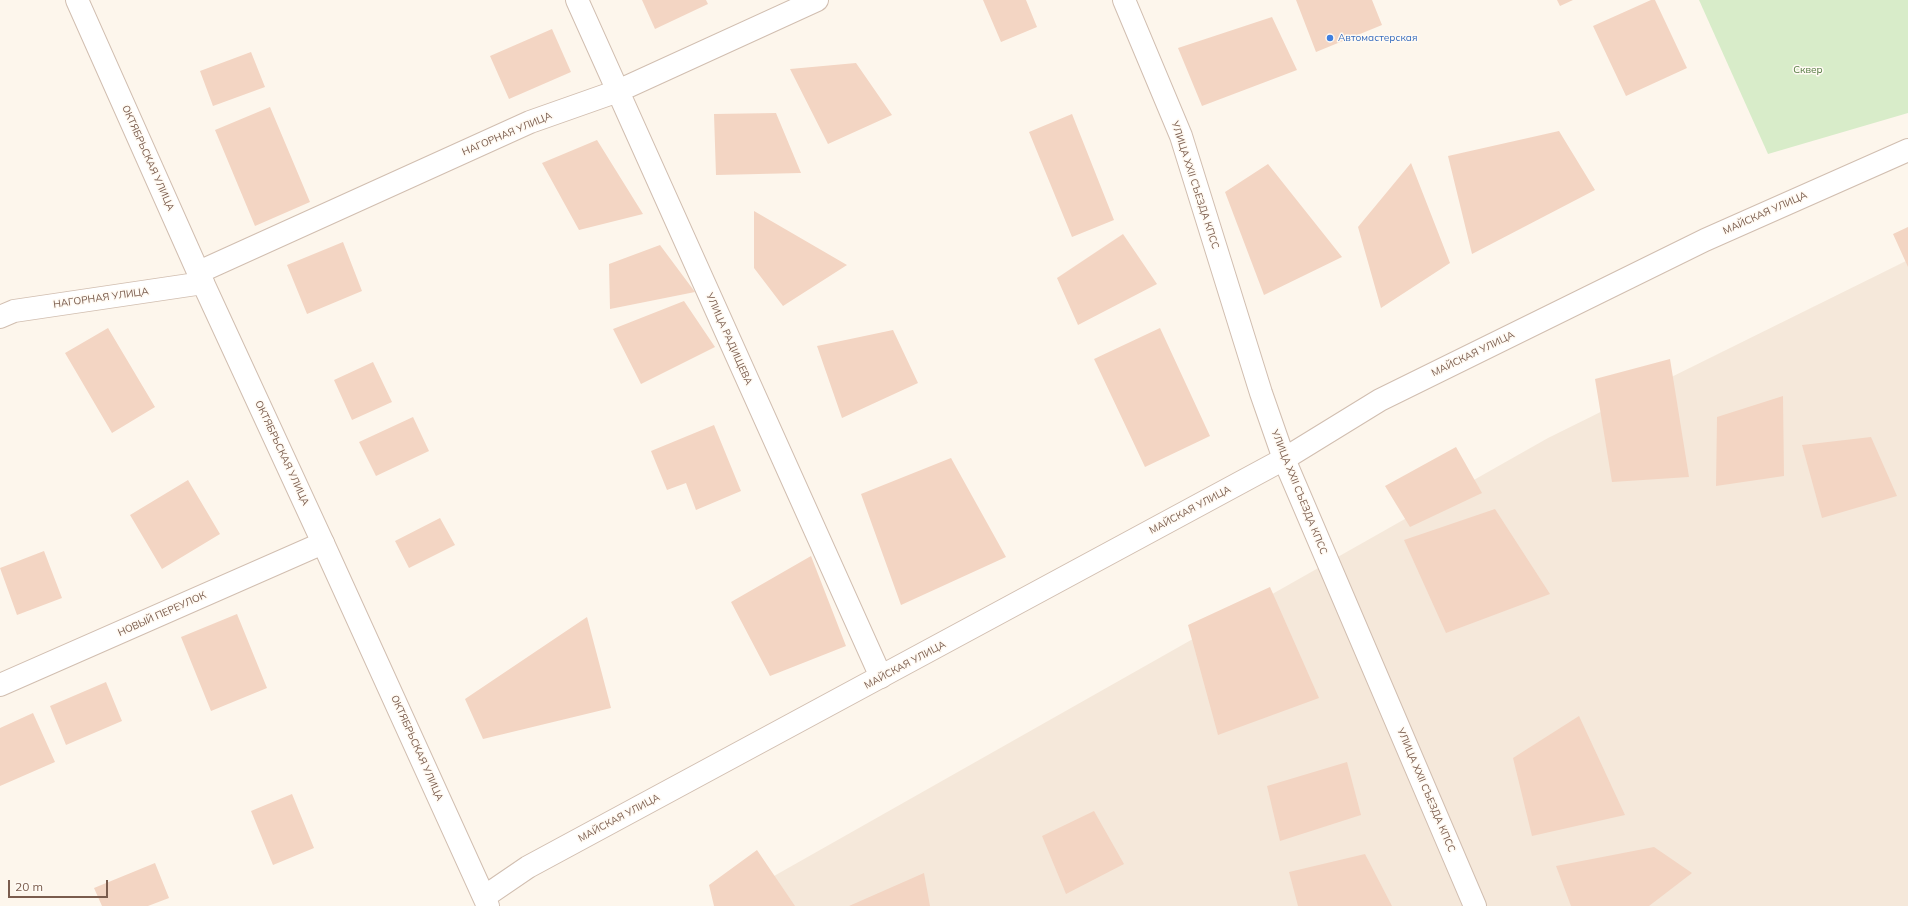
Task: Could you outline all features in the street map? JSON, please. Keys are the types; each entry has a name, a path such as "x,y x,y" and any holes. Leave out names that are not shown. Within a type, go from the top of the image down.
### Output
{"street":[{"name":"ОКТЯБРЬСКАЯ УЛИЦА","path":"78,0 201,278 486,901"},
{"name":"УЛИЦА РАДИЩЕВА","path":"577,0 881,677"},
{"name":"НАГОРНАЯ УЛИЦА","path":"0,317 14,311 201,278 530,122 618,91 817,0"},
{"name":"УЛИЦА XXII СЪЕЗДА КПСС","path":"1124,0 1181,136 1261,393 1284,459 1476,906"},
{"name":"МАЙСКАЯ УЛИЦА","path":"486,901 528,867 1284,459 1380,400 1705,240 1908,150"},
{"name":"НОВЫЙ ПЕРЕУЛОК","path":"0,685 323,543"}],"shaded area":[{"path":"1908,260 1908,906 721,906 1548,438"}],"green space":[{"name":"Сквер","path":"1699,0 1908,0 1908,113 1768,154"}],"building":[{"path":"642,0 706,0 708,4 655,29"},
{"path":"983,0 1026,0 1037,27 1001,42"},
{"name":"Автомастерская","path":"1296,0 1372,0 1382,25 1316,52"},
{"path":"1557,0 1573,0 1560,6"},
{"path":"1651,0 1655,0 1687,68 1626,96 1593,26"},
{"path":"1272,17 1297,70 1202,106 1178,48"},
{"path":"552,29 571,72 509,99 490,56"},
{"path":"251,52 265,87 213,106 200,71"},
{"path":"856,63 892,115 828,144 790,69"},
{"path":"270,107 310,202 255,226 215,130"},
{"path":"776,113 801,173 716,175 714,114"},
{"path":"1072,114 1114,220 1072,237 1029,132"},
{"path":"1559,131 1595,190 1472,254 1448,156"},
{"path":"597,140 643,214 579,230 542,163"},
{"path":"1411,163 1450,263 1381,308 1358,227"},
{"path":"1268,164 1342,257 1264,295 1225,192"},
{"path":"754,211 847,265 783,306 754,268"},
{"path":"1908,227 1908,267 1893,234"},
{"path":"1123,234 1157,284 1078,325 1057,278"},
{"path":"343,242 362,291 307,314 287,265"},
{"path":"660,245 695,292 610,309 609,264"},
{"path":"684,301 715,347 641,384 613,329"},
{"path":"108,328 155,407 112,433 65,353"},
{"path":"1160,328 1210,436 1145,467 1094,359"},
{"path":"893,330 918,383 842,418 817,346"},
{"path":"1670,359 1689,477 1612,482 1595,379"},
{"path":"373,362 392,402 352,420 334,380"},
{"path":"1783,396 1784,476 1716,486 1717,417"},
{"path":"413,417 429,451 376,476 359,442"},
{"path":"714,425 741,491 696,510 686,483 667,490 651,451"},
{"path":"1871,437 1897,496 1822,518 1802,445"},
{"path":"1456,447 1482,493 1410,527 1385,486"},
{"path":"951,458 1006,557 901,605 861,494"},
{"path":"188,480 220,534 162,569 130,515"},
{"path":"1495,509 1550,594 1446,633 1404,540"},
{"path":"440,518 455,545 409,568 395,541"},
{"path":"44,551 62,598 17,615 0,568"},
{"path":"811,556 846,646 770,676 731,602"},
{"path":"1270,587 1319,698 1218,735 1188,625"},
{"path":"237,614 267,688 211,711 181,637"},
{"path":"587,617 611,708 483,739 465,699"},
{"path":"106,682 122,721 66,745 50,706"},
{"path":"33,713 55,762 0,786 0,728"},
{"path":"1579,716 1625,815 1532,836 1513,758"},
{"path":"1347,762 1361,815 1280,841 1267,786"},
{"path":"292,794 314,848 273,865 251,811"},
{"path":"1094,811 1124,864 1066,894 1042,836"},
{"path":"1654,847 1692,873 1649,906 1571,906 1556,866"},
{"path":"757,850 795,906 714,906 709,885"},
{"path":"1365,854 1392,906 1298,906 1289,872"},
{"path":"155,863 169,898 148,906 102,906 94,888"},
{"path":"924,873 930,906 849,906"}],"place":[{"name":"Автомастерская","path":"1330,38"}]}
